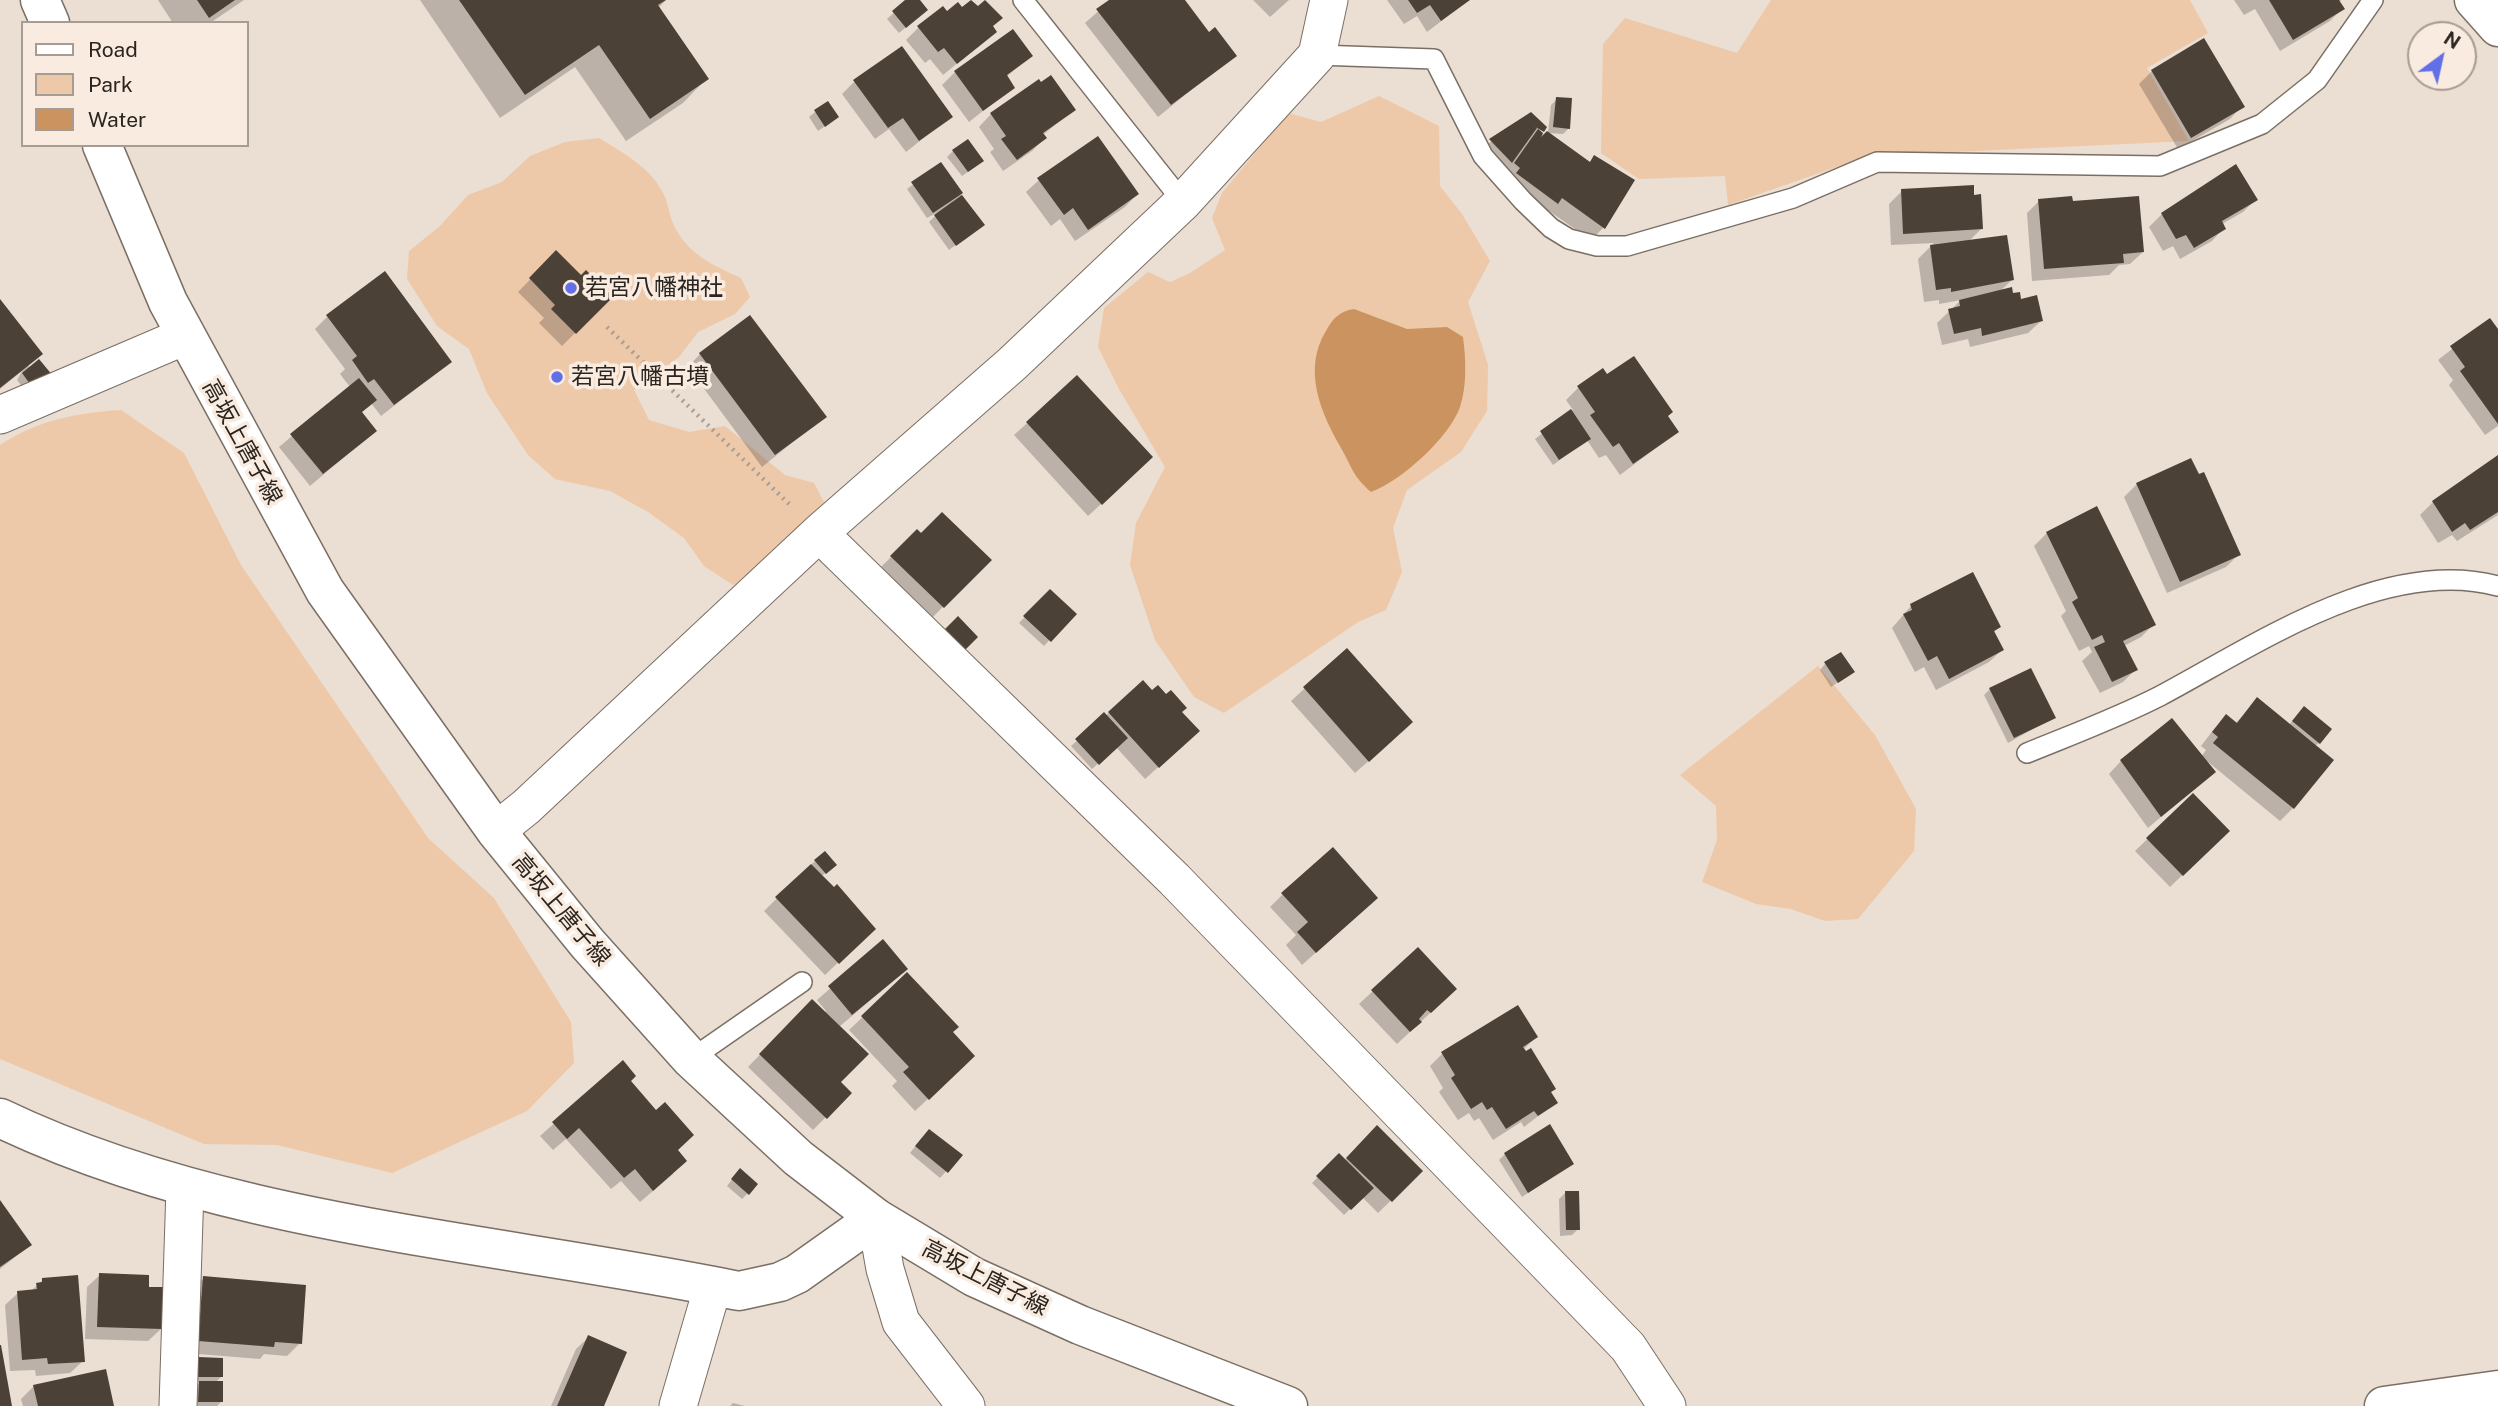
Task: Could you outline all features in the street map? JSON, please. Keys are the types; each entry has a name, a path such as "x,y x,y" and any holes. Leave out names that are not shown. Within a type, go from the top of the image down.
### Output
{"main road":[{"path":"40,0 49,21"},
{"path":"2474,0 2498,27"},
{"name":"高坂上唐子線","path":"103,147 167,302 325,591 496,831 587,943 691,1059 798,1158 876,1218 986,1283 1080,1325 1288,1406"},
{"path":"0,1118 104,1162 185,1188 355,1222 739,1291 780,1282 876,1218"},
{"path":"2384,1406 2498,1390"}],"street":[{"path":"496,831 526,807 819,533 1012,364 1183,202 1317,55 1329,0"},
{"path":"0,415 185,336"},
{"path":"819,533 1174,879 1628,1347 1667,1406"},
{"path":"178,1406 185,1188"},
{"path":"876,1218 885,1269 901,1321 966,1406"},
{"path":"678,1406 713,1286"}],"lane":[{"path":"1023,0 1183,202"},
{"path":"1317,55 1434,59 1483,156 1532,210 1551,228 1569,239 1597,246 1628,246 1793,198 1877,162 2160,166 2262,124 2317,80 2373,0"},
{"path":"2027,753 2157,698 2273,634 2335,607 2387,590 2443,578 2498,586"},
{"path":"691,1059 802,982"}],"path":[{"path":"607,327 819,533"}],"green space":[{"path":"1771,0 2190,0 2208,33 2147,68 2189,141 1868,156 1728,205 1725,176 1639,179 1601,153 1603,44 1625,18 1737,53"},
{"path":"1379,96 1439,126 1440,186 1462,214 1490,261 1468,302 1488,365 1487,411 1461,452 1407,490 1393,528 1402,572 1386,610 1358,622 1224,713 1194,697 1155,640 1130,565 1136,523 1165,467 1119,389 1098,347 1104,308 1148,272 1170,282 1190,273 1225,250 1212,218 1222,193 1288,113 1321,122"},
{"path":"599,138 636,162 652,177 667,201 672,221 684,242 700,257 741,278 750,297 735,314 698,332 679,357 634,390 649,420 689,432 725,426 785,475 814,483 826,506 751,575 733,585 704,566 684,538 648,512 610,491 555,479 528,455 487,393 469,349 437,326 407,279 409,251 440,226 468,195 502,182 530,156 565,142"},
{"path":"121,410 184,453 241,565 428,838 494,898 571,1022 574,1063 527,1111 392,1173 277,1145 204,1144 0,1059 0,445 29,429 58,419"},
{"path":"1818,666 1875,735 1916,809 1914,851 1858,919 1825,921 1791,909 1756,904 1702,882 1717,840 1716,806 1680,775"}],"water":[{"path":"1354,309 1407,329 1447,327 1463,337 1464,345 1464,390 1460,407 1446,432 1423,457 1396,478 1371,492 1356,476 1334,435 1321,406 1315,376 1319,346 1329,326 1341,313"}],"building":[{"path":"197,0 235,0 209,18"},
{"path":"459,0 666,0 658,5 709,79 650,119 599,45 525,95"},
{"path":"905,0 920,0 928,10 906,28 892,11"},
{"path":"971,0 978,6 985,0 1003,18 993,26 997,32 957,64 944,48 938,52 917,26 943,6 947,11 958,2 962,7"},
{"path":"1109,0 1185,0 1209,32 1215,27 1237,56 1171,105 1096,9"},
{"path":"1408,0 1470,0 1441,21 1430,5 1417,13"},
{"path":"2269,0 2339,0 2345,9 2293,40"},
{"path":"1013,29 1033,56 1007,75 1015,88 983,111 954,71"},
{"path":"2204,38 2245,107 2191,138 2151,70"},
{"path":"902,46 953,117 919,141 903,118 888,128 853,80"},
{"path":"1051,75 1076,110 1043,133 1047,138 1017,160 1001,139 1006,136 990,113 1039,79 1041,82"},
{"path":"1556,97 1572,98 1570,129 1553,127"},
{"path":"828,101 839,117 825,127 814,110"},
{"path":"1531,112 1547,127 1544,132 1534,126 1537,128 1512,163 1489,139"},
{"path":"1538,129 1543,133 1541,137 1547,131 1590,162 1594,155 1635,180 1605,229 1562,198 1558,204 1516,173 1520,168 1514,163"},
{"path":"1098,136 1139,194 1088,230 1073,208 1064,215 1037,178"},
{"path":"968,139 984,161 968,172 952,150"},
{"path":"941,162 963,193 933,213 911,182"},
{"path":"2236,164 2258,200 2222,221 2226,229 2194,248 2186,235 2176,239 2161,213"},
{"path":"1974,185 1974,195 1981,194 1983,229 1903,234 1901,189"},
{"path":"962,195 985,225 956,246 934,215"},
{"path":"2072,196 2073,201 2139,196 2144,252 2123,254 2124,263 2044,269 2038,199"},
{"path":"2007,235 2014,280 1951,292 1951,288 1936,290 1930,245"},
{"name":"若宮八幡神社","path":"556,250 581,275 586,270 613,297 576,334 551,309 555,305 529,278"},
{"path":"385,271 452,362 394,405 374,379 368,383 352,360 357,356 326,315"},
{"path":"2012,287 2013,293 2020,292 2021,299 2037,295 2043,321 1982,336 1981,328 1954,334 1948,309 1960,306 1959,300"},
{"path":"0,299 43,354 0,388"},
{"path":"750,315 827,417 775,455 699,353"},
{"path":"2490,318 2498,329 2498,424 2460,371 2465,367 2450,346"},
{"path":"1634,356 1673,412 1668,416 1679,432 1633,464 1619,443 1613,447 1590,415 1595,412 1577,386 1603,368 1607,374"},
{"path":"39,359 53,376 30,384 22,373"},
{"path":"1077,375 1153,457 1102,505 1026,422"},
{"path":"359,378 377,400 362,412 377,431 323,474 290,434"},
{"path":"1571,409 1591,439 1559,460 1540,431"},
{"path":"2498,455 2498,512 2470,530 2465,523 2452,532 2432,501"},
{"path":"2191,458 2199,474 2204,472 2241,555 2180,582 2136,483"},
{"path":"2097,506 2156,625 2123,641 2138,670 2112,682 2094,647 2105,642 2102,635 2092,640 2072,602 2078,598 2046,532"},
{"path":"942,512 992,560 944,608 890,556 917,529 921,533"},
{"path":"1973,572 2001,627 1994,631 2004,650 1949,679 1937,656 1928,661 1903,614 1912,610 1910,604"},
{"path":"1050,589 1077,614 1051,642 1023,616"},
{"path":"958,616 978,637 965,650 945,629"},
{"path":"1347,648 1413,722 1369,762 1303,687"},
{"path":"1841,652 1855,672 1838,683 1824,662"},
{"path":"2031,668 2056,718 2014,738 1989,688"},
{"path":"1143,680 1152,690 1158,685 1166,694 1171,690 1187,708 1182,712 1200,731 1159,768 1108,712"},
{"path":"2257,697 2334,760 2294,809 2213,743 2218,737 2212,732 2226,714 2237,723"},
{"path":"2304,706 2332,729 2320,744 2292,721"},
{"path":"1104,712 1128,738 1099,765 1075,739"},
{"path":"2172,718 2216,772 2161,817 2120,760"},
{"path":"2193,793 2230,831 2183,876 2146,838"},
{"path":"1333,847 1378,898 1316,953 1297,932 1308,922 1281,893"},
{"path":"825,851 837,865 826,874 814,860"},
{"path":"811,864 834,887 837,884 876,929 839,964 775,897"},
{"path":"883,939 908,969 852,1015 828,986"},
{"path":"1418,947 1457,989 1431,1013 1427,1010 1419,1019 1422,1022 1410,1032 1371,990"},
{"path":"907,972 959,1027 953,1032 975,1056 929,1100 903,1072 909,1067 861,1016"},
{"path":"812,999 869,1054 841,1082 852,1093 827,1119 759,1054"},
{"path":"1518,1005 1538,1037 1523,1047 1526,1051 1531,1048 1556,1089 1551,1092 1558,1103 1538,1116 1534,1111 1506,1129 1492,1107 1487,1110 1482,1102 1471,1109 1451,1078 1455,1075 1441,1052"},
{"path":"623,1060 636,1076 631,1081 656,1110 665,1102 694,1135 678,1150 687,1161 653,1191 635,1169 624,1178 579,1128 567,1139 552,1122"},
{"path":"1550,1124 1574,1164 1528,1193 1504,1153"},
{"path":"1377,1125 1423,1171 1392,1202 1346,1158"},
{"path":"929,1129 963,1155 948,1173 915,1146"},
{"path":"1339,1153 1374,1188 1351,1210 1316,1176"},
{"path":"740,1168 758,1184 749,1195 731,1179"},
{"path":"1565,1191 1579,1191 1580,1230 1566,1230"},
{"path":"0,1200 32,1245 0,1267"},
{"path":"99,1273 149,1275 149,1287 164,1287 162,1329 97,1327"},
{"path":"78,1275 85,1362 48,1364 47,1358 22,1360 17,1291 37,1289 36,1283 42,1282 42,1278"},
{"path":"203,1276 306,1285 302,1344 275,1342 274,1347 198,1341"},
{"path":"588,1335 627,1352 604,1406 557,1406"},
{"path":"1,1345 12,1406 0,1406"},
{"path":"198,1357 223,1358 223,1377 198,1377"},
{"path":"106,1369 114,1406 38,1406 33,1385"},
{"path":"199,1381 223,1381 223,1402 198,1402"}],"place":[{"name":"若宮八幡神社","path":"571,288"},
{"name":"若宮八幡古墳","path":"557,377"}]}
